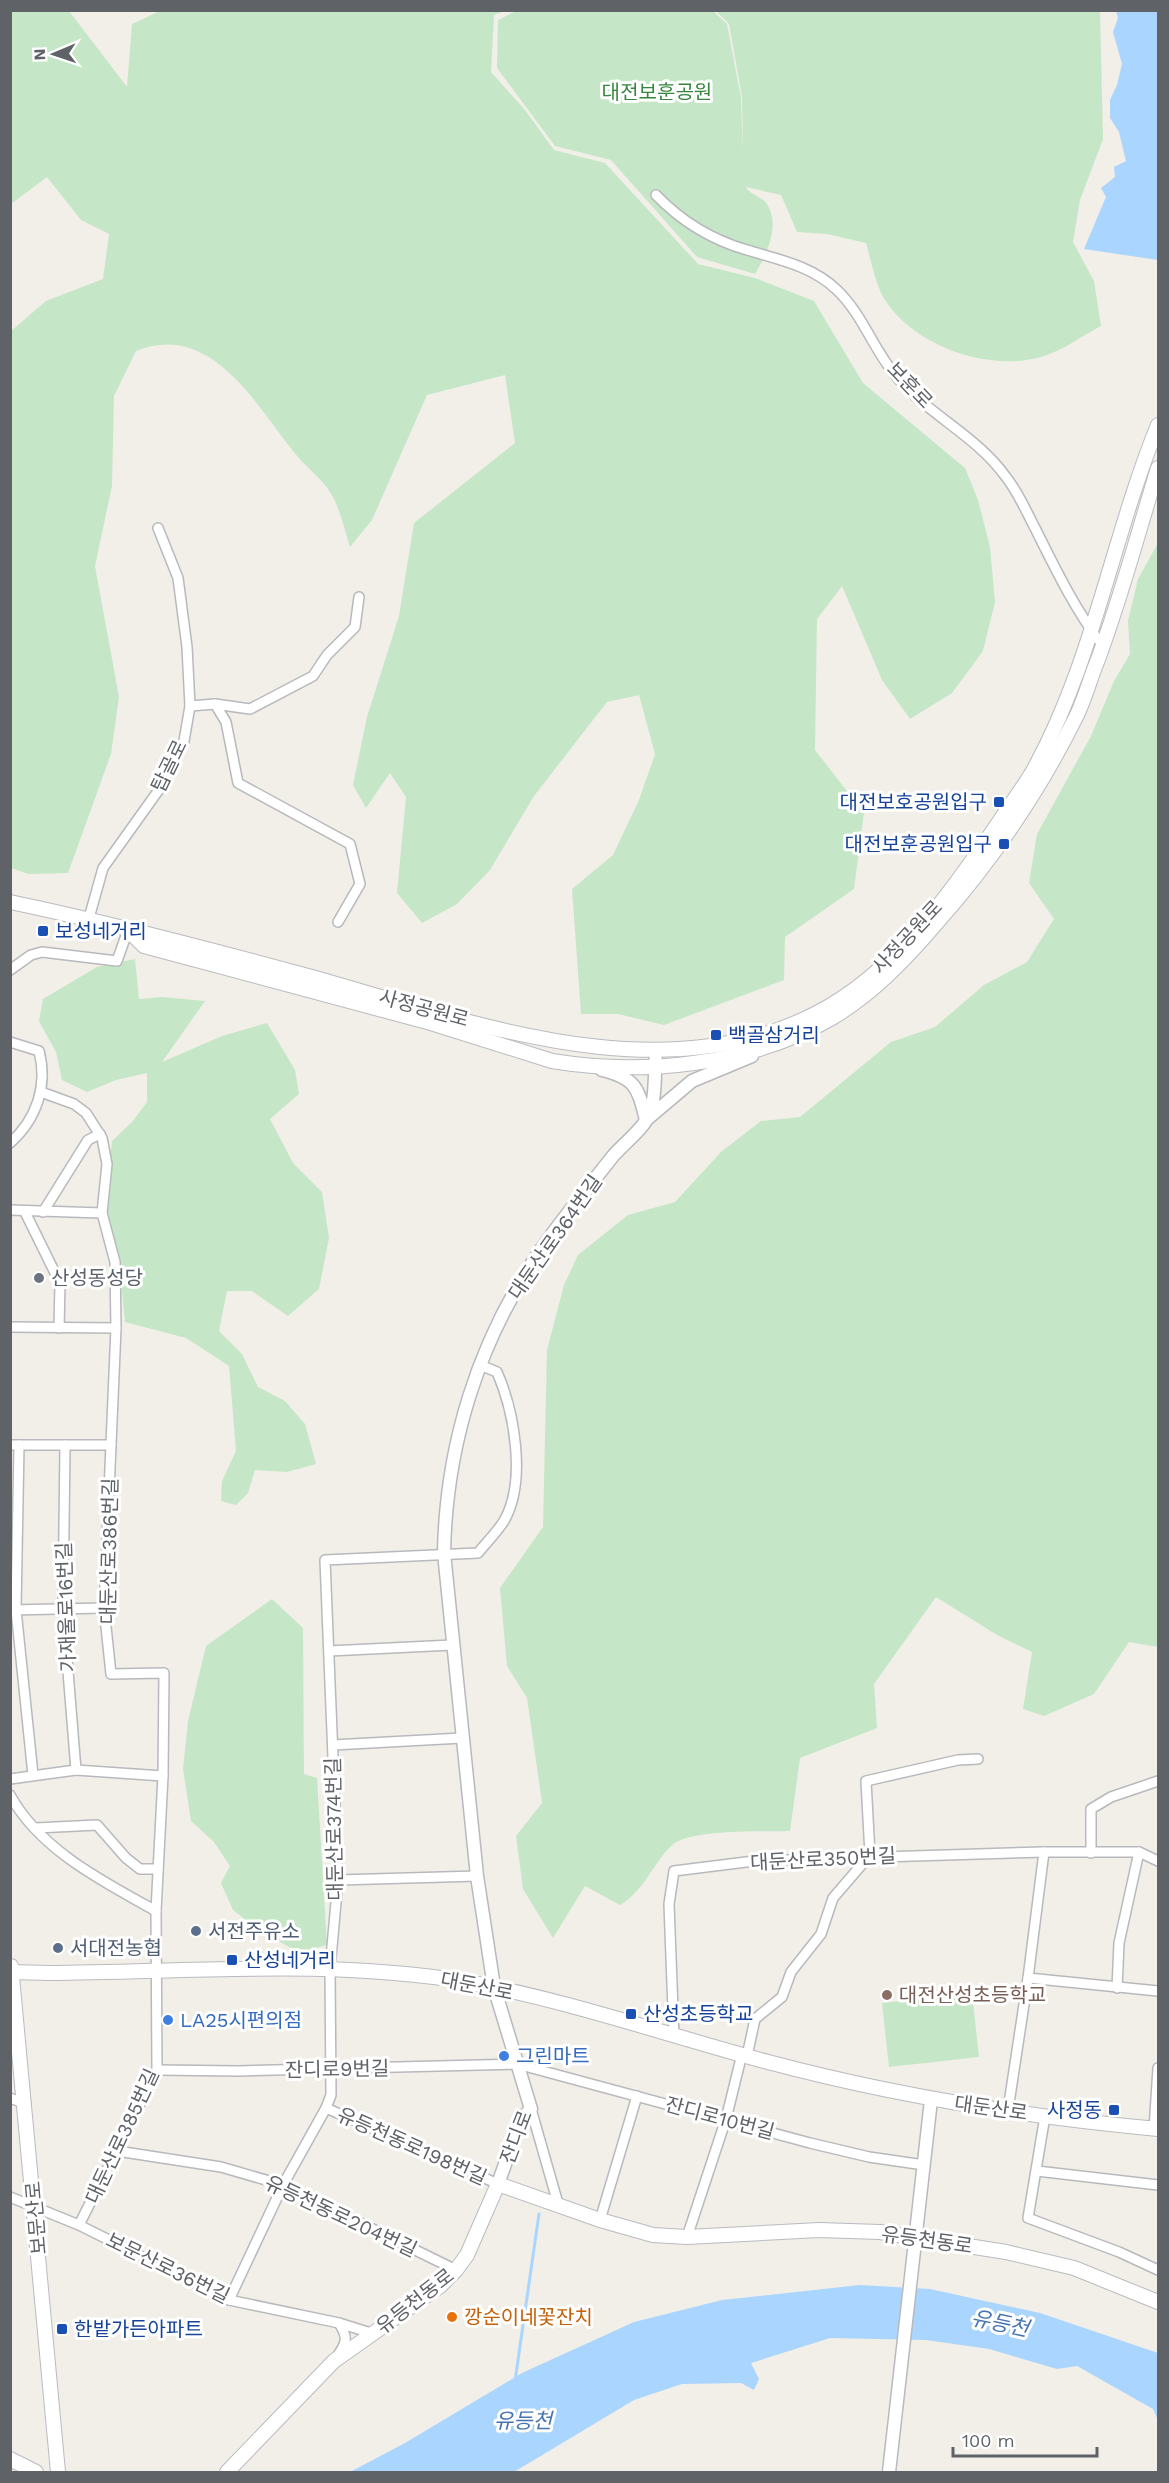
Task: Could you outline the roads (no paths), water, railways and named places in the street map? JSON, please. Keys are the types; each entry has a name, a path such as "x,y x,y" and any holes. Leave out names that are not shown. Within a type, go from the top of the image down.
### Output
{"main road":[{"name":"사정공원로","path":"128,930 144,946 190,960 431,1023 552,1061 572,1064 602,1067 655,1059 755,1036 815,1014 874,974 919,927 972,861 1032,771 1072,687 1140,471 1158,425"},
{"name":"사정공원로","path":"10,902 89,918 128,930 146,931 482,1024 562,1043 655,1059 743,1054 777,1043 833,1017 895,970 957,900 1039,788 1078,713 1118,607 1158,468"},
{"name":"대둔산로","path":"12,1969 155,1972 330,1969 385,1971 494,1988 744,2055 931,2100 1156,2129"},
{"name":"보문산로","path":"12,1969 58,2472"},
{"name":"유등천동로","path":"226,2472 334,2361 440,2286 456,2270 467,2255 498,2184 600,2220 653,2235 687,2237 819,2230 880,2232 916,2244 1006,2252 1074,2268 1158,2302"},
{"path":"10,2459 36,2472"}],"street":[{"name":"보훈로","path":"656,195 676,215 692,226 730,244 814,272 837,291 855,311 895,376 918,399 963,432 1007,478 1090,630 1103,646"},
{"name":"탑골로","path":"89,918 103,868 163,784 184,741 190,706 187,646 178,578 158,528"},
{"path":"190,706 215,704 250,709 313,676 327,655 355,627 359,597"},
{"path":"215,704 226,722 238,783 350,844 360,884 338,922"},
{"path":"10,970 31,955 42,952 117,961 128,930"},
{"path":"10,1042 39,1051 44,1070 41,1092 34,1112 10,1143"},
{"path":"572,1064 621,1075 630,1080 637,1089 646,1120 692,1081 777,1043"},
{"name":"대둔산로364번길","path":"494,1988 477,1876 444,1553 445,1508 453,1457 466,1404 496,1325 534,1260 613,1156 646,1120 653,1102 655,1059"},
{"name":"대둔산로386번길","path":"41,1092 74,1104 86,1113 100,1134 107,1164 102,1213 115,1262 116,1328 104,1608 111,1674 164,1673 163,1776 155,1972"},
{"path":"43,1212 88,1140 100,1134"},
{"path":"10,1210 102,1213"},
{"path":"25,1212 60,1283 59,1328"},
{"path":"10,1327 116,1328"},
{"path":"444,1553 477,1553 504,1521 512,1502 516,1462 513,1424 505,1390 497,1372 480,1365"},
{"path":"33,1775 13,1610 15,1445 111,1445"},
{"name":"가재울로16번길","path":"65,1445 63,1610 76,1770"},
{"name":"대둔산로374번길","path":"229,2300 283,2185 331,2095 330,1969 338,1880 325,1560 444,1553"},
{"path":"13,1610 104,1608"},
{"path":"329,1651 452,1645"},
{"path":"333,1746 462,1738"},
{"path":"687,2237 726,2119 755,2019 782,1997 791,1972 821,1934 833,1898 870,1855 866,1782 958,1760 978,1759"},
{"path":"10,1779 76,1770 163,1776"},
{"path":"1090,1853 1091,1809 1111,1797 1158,1781"},
{"path":"10,1795 22,1816 75,1863 156,1911"},
{"path":"36,1828 97,1825 126,1858 140,1869 158,1869"},
{"path":"1008,2110 1044,1851"},
{"name":"대둔산로350번길","path":"674,2037 669,1904 674,1871 754,1861 870,1855 1044,1851 1139,1852 1158,1861"},
{"path":"1117,1988 1119,1942 1139,1852"},
{"path":"338,1880 477,1876"},
{"name":"대둔산로385번길","path":"79,2225 157,2070 155,1972"},
{"path":"1028,1978 1158,1991"},
{"name":"잔디로","path":"494,1988 531,2109 521,2119 498,2184"},
{"name":"잔디로9번길","path":"157,2070 332,2069 517,2064"},
{"name":"잔디로10번길","path":"517,2064 869,2157 924,2165"},
{"path":"1156,2129 1158,2068"},
{"path":"600,2220 637,2096"},
{"path":"10,2098 26,2104"},
{"name":"대둔산로","path":"890,2466 931,2100"},
{"name":"유등천동로198번길","path":"326,2108 498,2184"},
{"path":"531,2109 559,2206"},
{"path":"1045,2116 1028,2218 1119,2252 1158,2270"},
{"name":"유등천동로204번길","path":"117,2151 220,2167 283,2185 456,2270"},
{"path":"1037,2171 1158,2185"},
{"name":"보문산로36번길","path":"10,2197 79,2225 229,2300 339,2323 375,2334"},
{"path":"334,2361 346,2343 346,2335 339,2323"}],"water":[{"path":"1116,11 1158,11 1158,260 1084,249 1106,197 1101,188 1115,177 1114,167 1126,161 1119,132 1110,118 1110,100 1117,85 1122,64 1113,32 1118,18"},
{"name":"유등천","path":"860,2285 930,2289 1040,2313 1158,2353 1158,2420 1153,2409 1077,2366 1057,2369 989,2349 926,2340 830,2338 751,2363 759,2379 754,2390 741,2383 682,2384 634,2400 514,2472 350,2472 405,2443 522,2373 634,2322 722,2300"}],"waterway":[{"path":"515,2381 539,2214"}],"place":[{"name":"대전보호공원입구","path":"999,802"},
{"name":"대전보훈공원입구","path":"1004,844"},
{"name":"보성네거리","path":"43,931"},
{"name":"백골삼거리","path":"716,1035"},
{"name":"산성동성당","path":"39,1278"},
{"name":"서전주유소","path":"196,1931"},
{"name":"서대전농협","path":"58,1948"},
{"name":"산성네거리","path":"232,1960"},
{"name":"대전산성초등학교","path":"887,1995"},
{"name":"산성초등학교","path":"631,2014"},
{"name":"LA25시편의점","path":"168,2020"},
{"name":"그린마트","path":"504,2056"},
{"name":"사정동","path":"1114,2110"},
{"name":"깡순이네꽃잔치","path":"452,2317"},
{"name":"한밭가든아파트","path":"62,2329"}],"park label":[{"name":"대전보훈공원","path":"657,92"}]}
